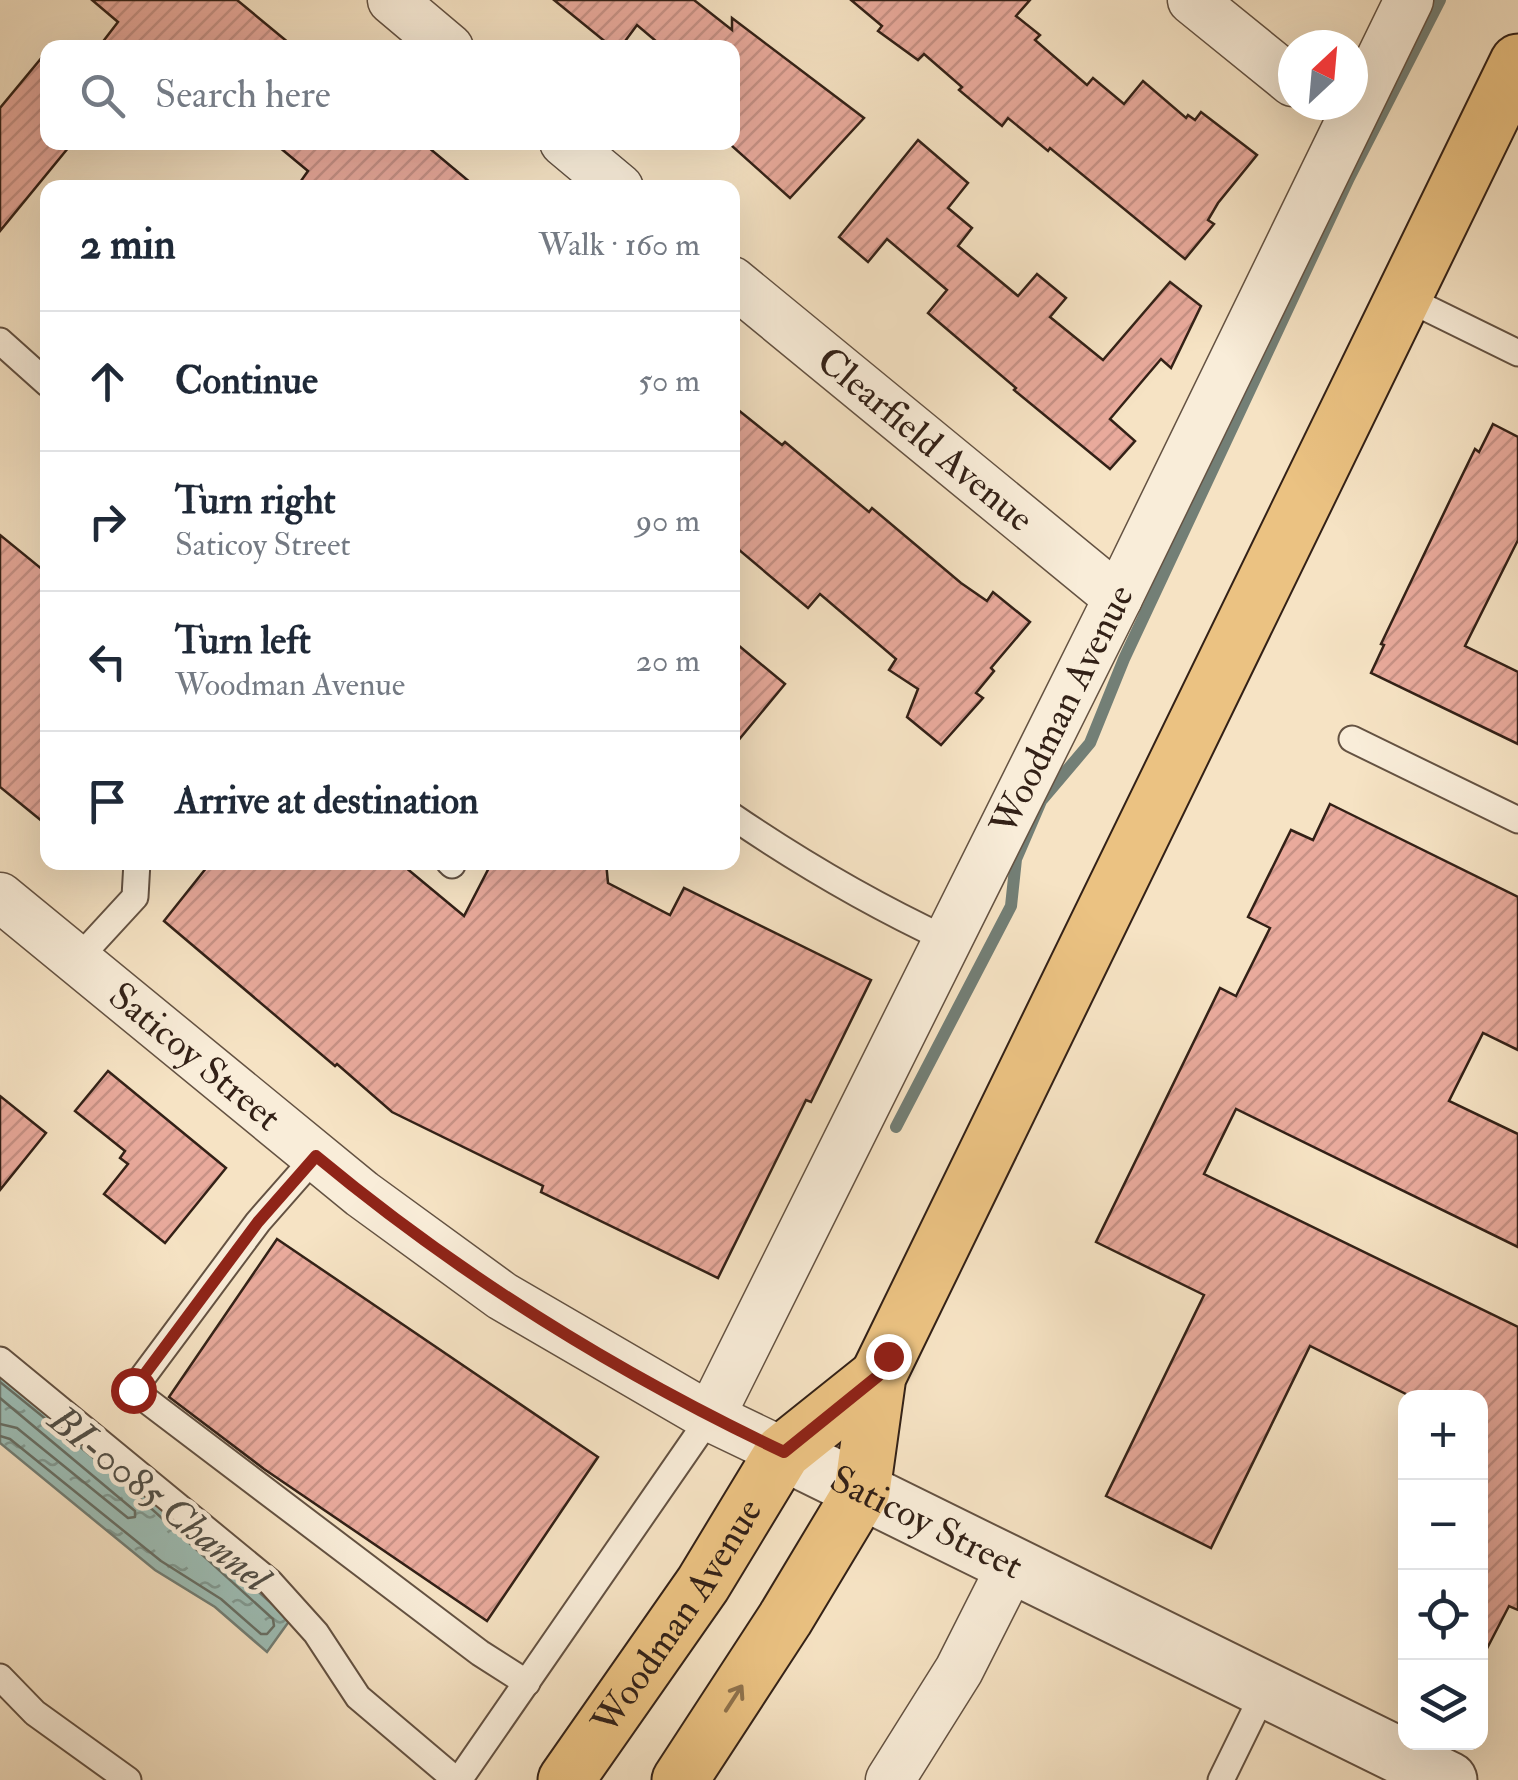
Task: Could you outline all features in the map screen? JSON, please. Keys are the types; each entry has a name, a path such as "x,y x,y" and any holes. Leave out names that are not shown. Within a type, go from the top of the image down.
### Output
{"main road":[{"name":"Woodman Avenue","path":"680,1780 785,1619 862,1491 878,1376 1518,62"},
{"name":"Woodman Avenue","path":"566,1780 692,1600 784,1452 878,1376"}],"street":[{"path":"392,0 440,40"},
{"path":"1192,0 1278,70"},
{"name":"Woodman Avenue","path":"1368,63 1409,0"},
{"name":"Woodman Avenue","path":"710,1417 1118,598 1332,120"},
{"path":"574,150 609,180"},
{"name":"Clearfield Avenue","path":"740,289 1118,598"},
{"name":"Saticoy Street","path":"0,897 362,1194 502,1296 710,1417 1449,1780"},
{"path":"890,1780 959,1670 1012,1565"}],"lane":[{"path":"1404,297 1518,353"},
{"path":"0,342 40,377"},
{"path":"1352,739 1518,820"},
{"path":"740,822 781,850 948,940"},
{"path":"76,960 135,897 137,870"},
{"path":"316,1156 258,1222 133,1390 480,1653 527,1682"},
{"path":"0,1360 270,1582 316,1632 358,1696 458,1780 710,1417"},
{"path":"0,1678 35,1714 128,1780"},
{"path":"1221,1780 1265,1690"}],"water":[{"path":"0,1369 117,1465 290,1620 267,1652 215,1607 155,1570 0,1443"}],"building":[{"path":"92,0 237,0 285,40 104,40 118,22"},
{"path":"554,0 694,0 732,30 732,18 864,118 790,198 736,150 740,150 740,40 655,40 637,25 626,40 603,40"},
{"path":"851,0 1030,0 1016,16 1040,35 1035,40 1087,85 1093,78 1124,104 1143,81 1186,118 1188,115 1195,120 1201,112 1257,155 1218,203 1208,220 1214,224 1185,259 1050,148 1048,151 1008,118 1002,126 924,54 918,60 878,31 882,26"},
{"path":"40,60 40,150 66,150 0,231 0,108"},
{"path":"918,140 968,183 948,208 972,228 958,246 1018,296 1037,274 1066,298 1050,317 1103,360 1170,282 1201,306 1171,368 1161,359 1110,419 1135,441 1110,469 928,313 947,290 887,239 868,262 839,237"},
{"path":"283,150 432,150 467,180 302,180 308,171"},
{"path":"740,411 782,445 785,442 869,512 872,508 961,583 987,601 993,592 1030,622 991,668 994,671 976,693 983,698 941,745 907,717 918,689 889,670 896,659 820,594 808,608 740,551"},
{"path":"1493,424 1518,437 1518,540 1465,646 1518,672 1518,744 1371,673 1384,645 1381,644 1475,449 1479,452"},
{"path":"0,535 40,568 40,820 0,787"},
{"path":"740,647 785,684 740,738"},
{"path":"1330,804 1518,897 1518,1050 1483,1033 1449,1101 1518,1134 1518,1247 1236,1109 1204,1174 1518,1327 1518,1610 1509,1606 1488,1647 1488,1390 1398,1390 1310,1346 1211,1548 1106,1496 1204,1295 1096,1242 1220,988 1236,996 1270,928 1248,917 1291,830 1313,840"},
{"path":"205,870 409,870 464,916 488,870 607,870 608,883 670,915 684,888 871,980 811,1102 806,1100 718,1278 541,1192 543,1186 392,1112 164,921"},
{"path":"108,1071 226,1168 165,1243 104,1194 128,1164 120,1158 125,1151 75,1111"},
{"path":"0,1096 46,1133 0,1190"},
{"path":"277,1239 598,1457 487,1621 264,1469 169,1397"}],"waterway":[{"path":"896,1127 1011,906 1016,859 1041,801 1090,743 1124,659 1349,178 1440,0"}],"route":[{"path":"133,1390 258,1222 316,1156 502,1296 710,1417 784,1452 878,1376 888,1356"}],"water label":[{"name":"BI-0085 Channel","path":"159,1499"}]}
